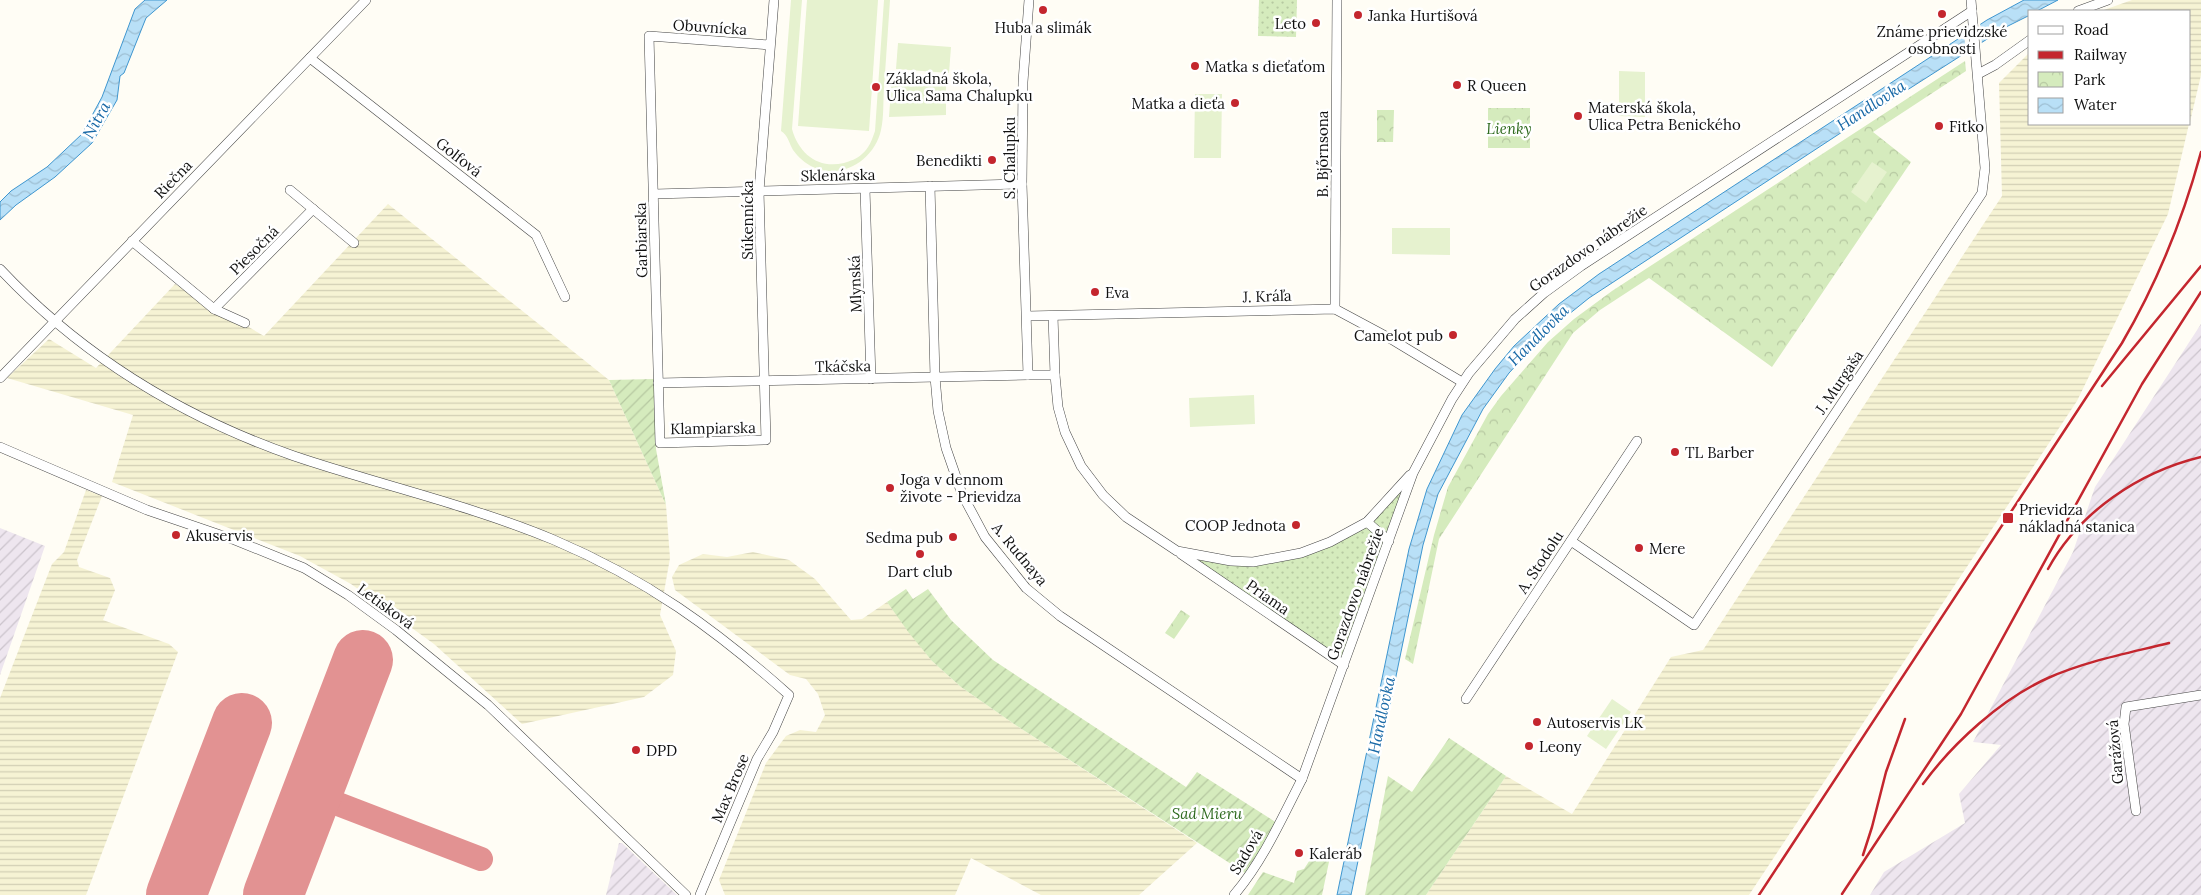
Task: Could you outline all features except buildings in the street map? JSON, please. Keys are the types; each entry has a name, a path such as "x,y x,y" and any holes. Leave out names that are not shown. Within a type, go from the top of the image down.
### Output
{"street":[{"name":"Riečna","path":"0,378 366,0"},
{"name":"Súkennícka","path":"766,440 759,191 774,0"},
{"name":"S. Chalupku","path":"1028,375 1022,184 1023,82 1029,0"},
{"name":"B. Bjőrnsona","path":"1335,309 1337,0"},
{"name":"J. Murgaša","path":"1571,541 1694,625 1982,193 1985,168 1971,0"},
{"path":"2081,10 2108,0"},
{"name":"Gorazdovo nábrežie","path":"1280,822 1302,779 1413,473 1462,382 1515,319 1544,293 1573,271 1973,16"},
{"name":"Obuvnícka","path":"649,36 770,45"},
{"name":"Garbiarska","path":"649,36 660,443"},
{"path":"1978,74 1995,65 2028,41"},
{"name":"Golfová","path":"310,58 536,235 566,297"},
{"name":"Sklenárska","path":"654,194 1022,184"},
{"name":"A. Rudnaya","path":"930,186 935,377 938,411 946,448 962,494 985,537 1026,588 1079,630 1302,779"},
{"name":"Mlynská","path":"865,189 871,379"},
{"path":"290,190 354,243"},
{"name":"Piesočná","path":"214,309 312,209"},
{"path":"132,241 214,309 245,323"},
{"path":"0,269 54,321"},
{"name":"J. Kráľa","path":"1054,316 1335,309 1391,339 1462,382"},
{"path":"1027,316 1054,316 1055,375 1028,375"},
{"name":"Max Brose","path":"54,321 113,367 168,401 217,426 293,455 497,519 552,540 604,563 643,584 706,625 744,654 789,694 773,732 757,759 700,895"},
{"name":"Tkáčska","path":"658,383 1028,375"},
{"name":"Priama","path":"1055,375 1062,422 1081,466 1102,495 1126,518 1344,665"},
{"name":"Klampiarska","path":"660,443 766,440"},
{"name":"A. Stodolu","path":"1466,699 1637,441"},
{"name":"Letisková","path":"0,447 147,510 235,540 304,568 348,595 396,630 488,704 686,895"},
{"path":"1177,551 1232,561 1253,562 1301,553 1320,546 1367,522 1413,473"},
{"path":"1367,522 1389,541"},
{"name":"Garážová","path":"2136,811 2124,724 2126,707 2201,694"},
{"name":"Sadová","path":"1234,895 1247,879 1280,822"}],"shaded area":[{"path":"2132,0 2201,0 2201,75 2191,118 2191,10 2104,10"},
{"path":"2028,54 2028,125 2189,125 2168,214 2077,401 1749,895 1426,895 1506,776 1572,814 1671,657 1703,650 2002,196 1999,83"},
{"path":"388,204 609,380 666,505 670,558 660,615 676,651 673,675 644,697 522,724 434,644 351,584 300,556 112,482 133,415 7,378 49,339 96,368 175,284 264,336"},
{"path":"2201,324 2201,895 1870,895 1884,872 1965,823 1959,794 2001,745 1973,742 2073,552 2095,487"},
{"path":"86,490 102,496 77,560 79,567 110,578 115,590 103,620 169,644 178,652 86,895 0,895 0,698 52,564 64,552"},
{"path":"0,528 45,546 0,675"},
{"path":"753,552 789,560 815,579 851,620 862,619 887,602 932,661 961,687 1017,726 1197,843 1139,895 1041,895 971,858 955,895 725,895 719,880 766,763 786,736 800,730 816,732 825,715 818,694 806,679 790,675 675,590 672,577 679,565 703,554 727,557"},
{"path":"619,843 622,843 677,895 606,895"}],"green space":[{"path":"791,0 802,0 792,129 799,146 811,158 826,164 835,164 853,160 860,156 871,141 875,131 884,0 890,0 881,130 872,150 856,165 846,169 824,171 810,166 795,153 787,137 781,131"},
{"path":"807,0 878,0 869,131 798,126"},
{"path":"1259,0 1297,0 1296,37 1258,36"},
{"path":"898,43 951,47 949,73 896,69"},
{"path":"1965,61 1966,71 1873,132 1911,162 1772,367 1649,278 1600,310 1573,333 1439,539 1413,664 1405,659 1434,535 1448,487 1488,414 1501,396 1548,342 1574,319 1612,291"},
{"path":"1619,71 1645,72 1645,117 1619,116"},
{"path":"892,75 946,78 946,115 889,117"},
{"path":"1195,94 1222,94 1221,158 1194,158"},
{"name":"Lienky","path":"1488,108 1530,108 1530,148 1488,148"},
{"path":"1377,110 1394,110 1393,142 1377,142"},
{"path":"1872,162 1887,172 1866,203 1851,192"},
{"path":"1392,228 1450,228 1450,255 1392,254"},
{"path":"654,379 656,449 666,505 609,380"},
{"path":"1254,395 1255,424 1190,427 1189,398"},
{"path":"1414,472 1344,665 1185,554 1232,559 1274,559 1302,554 1366,523"},
{"name":"Sad Mieru","path":"906,589 913,599 928,589 951,620 993,660 1186,787 1197,772 1277,823 1245,873 1017,726 961,687 932,661 887,602"},
{"path":"1181,610 1190,616 1174,639 1165,633"},
{"path":"1612,699 1631,712 1606,749 1587,736"},
{"path":"1449,738 1506,776 1426,895 1365,895 1388,776 1412,792"},
{"path":"1317,849 1330,857 1322,895 1248,895 1263,872 1294,883 1297,871 1304,869"}],"water":[{"name":"Nitra","path":"145,0 167,0 146,18 124,73 120,76 117,100 92,143 55,177 16,205 0,220 0,202 11,191 47,167 82,134 102,97 135,9"},
{"name":"Handlovka","path":"2024,0 2058,0 2039,10 2028,10 2028,16 2006,27 1868,115 1589,298 1548,331 1509,373 1483,409 1438,494 1423,545 1351,895 1337,895 1409,549 1427,489 1462,415 1495,369 1514,346 1559,304 1599,274 1987,20"}],"pier":[{"path":"1980,21 1982,45 1966,55 1964,32"}],"taxiway":[{"path":"312,794 481,859"}],"runway":[{"path":"273,895 363,660"},
{"path":"176,895 242,723"}],"railway":[{"path":"1759,895 2122,343 2147,297 2168,250 2186,202 2201,152"},
{"path":"2102,386 2201,266"},
{"path":"1842,894 1961,714 2142,384 2201,292"},
{"path":"2048,569 2061,548 2076,530 2113,497 2155,473 2201,457"},
{"path":"1923,784 1963,738 1996,710 2030,687 2077,667 2169,643"},
{"path":"1863,855 1886,772 1905,719"}],"place":[{"name":"Huba a slimák","path":"1043,10"},
{"name":"Známe prievidzské osobnosti","path":"1942,14"},
{"name":"Janka Hurtišová","path":"1358,15"},
{"name":"Leto","path":"1316,23"},
{"name":"Matka s dieťaťom","path":"1195,66"},
{"name":"R Queen","path":"1457,85"},
{"name":"Základná škola, Ulica Sama Chalupku","path":"876,87"},
{"name":"Matka a dieťa","path":"1235,103"},
{"name":"Materská škola, Ulica Petra Benického","path":"1578,116"},
{"name":"Fitko","path":"1939,126"},
{"name":"Benedikti","path":"992,160"},
{"name":"Eva","path":"1095,292"},
{"name":"Camelot pub","path":"1453,335"},
{"name":"TL Barber","path":"1675,452"},
{"name":"Joga v dennom živote - Prievidza","path":"890,488"},
{"name":"Prievidza nákladná stanica","path":"2008,518"},
{"name":"COOP Jednota","path":"1296,525"},
{"name":"Akuservis","path":"176,535"},
{"name":"Sedma pub","path":"953,537"},
{"name":"Mere","path":"1639,548"},
{"name":"Dart club","path":"920,554"},
{"name":"Autoservis LK","path":"1537,722"},
{"name":"Leony","path":"1529,746"},
{"name":"DPD","path":"636,750"},
{"name":"Kaleráb","path":"1299,853"}]}
